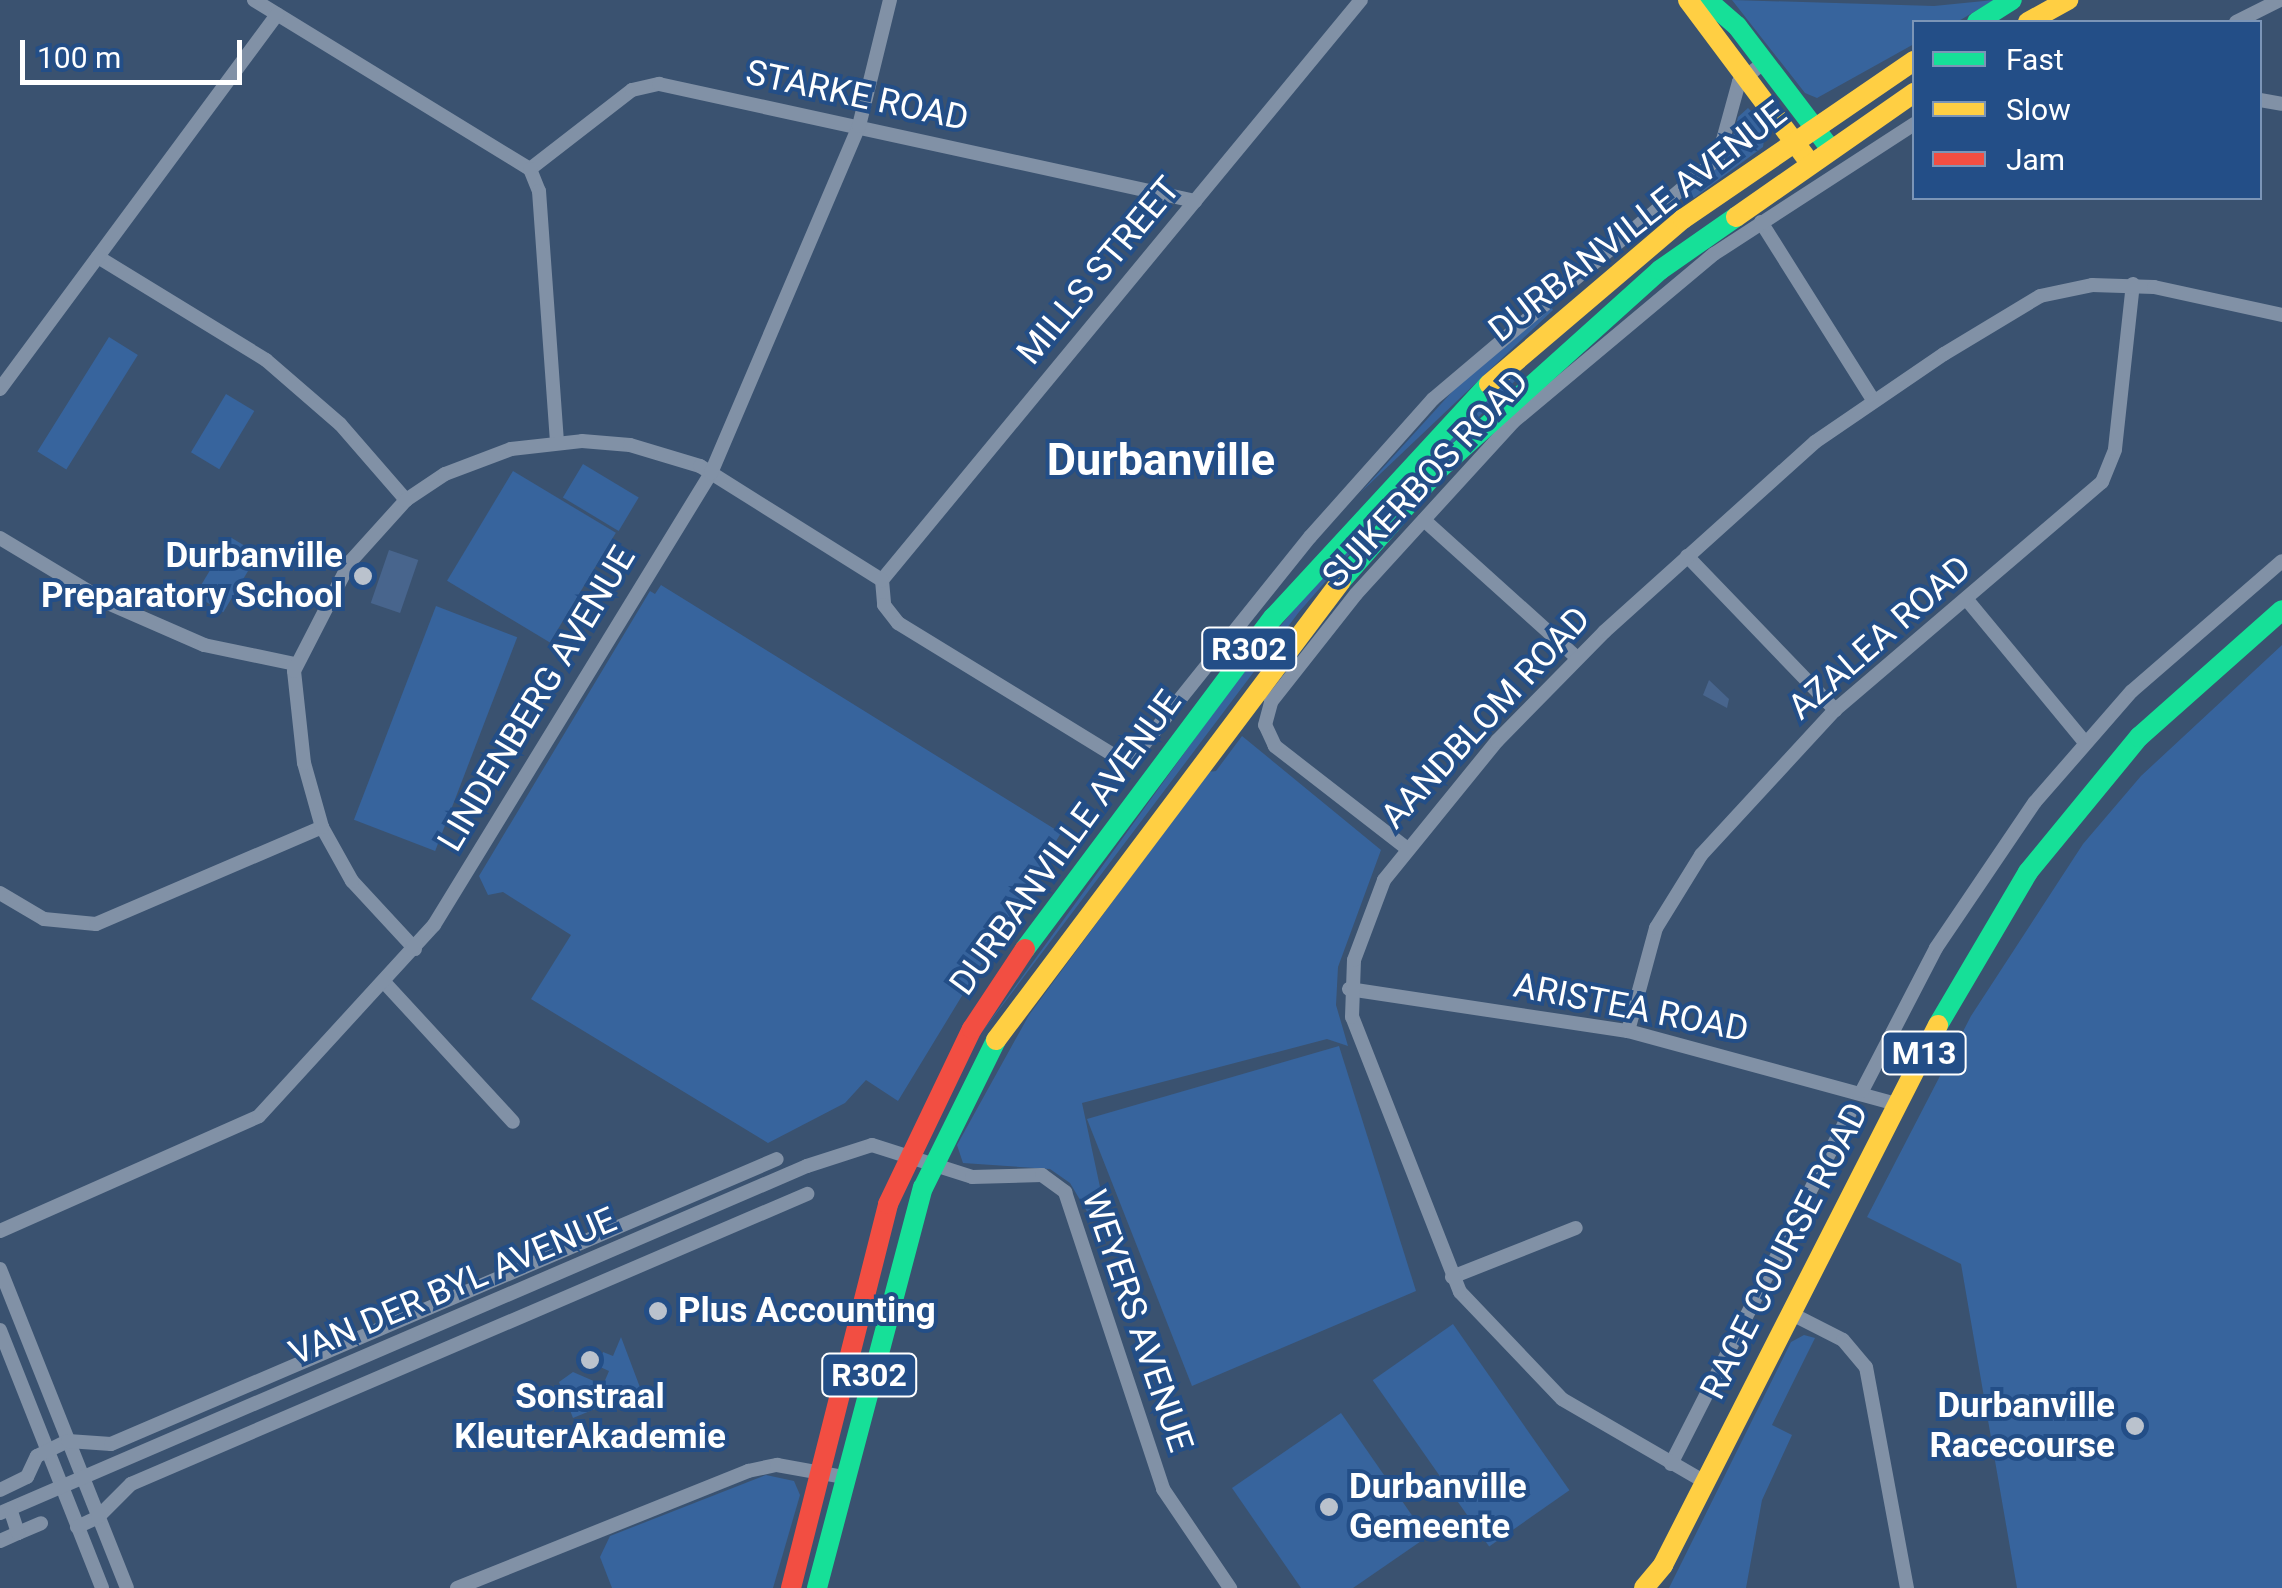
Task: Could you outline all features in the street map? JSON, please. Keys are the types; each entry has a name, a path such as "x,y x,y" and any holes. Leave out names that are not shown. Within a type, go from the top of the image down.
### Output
{"main road":[{"path":"1688,0 1810,163"},
{"path":"1707,0 1765,62 1830,148"},
{"path":"1979,20 2012,0"},
{"path":"2032,20 2068,0"},
{"name":"DURBANVILLE AVENUE","path":"791,1588 816,1472 878,1236 906,1156 999,985 1330,548 1443,427 1556,320 1792,138 1912,63"},
{"name":"DURBANVILLE AVENUE","path":"817,1588 899,1263 932,1165 989,1050 1042,973 1298,628 1405,507 1584,332 1830,148 1912,94"},
{"name":"RACE COURSE ROAD","path":"1644,1588 1663,1565 1967,969 2028,872 2139,737 2282,610"},
{"name":"RACE COURSE ROAD","path":"1658,1588 1663,1565"}],"street":[{"path":"254,0 530,169 539,192 557,442"},
{"name":"LINDENBERG AVENUE","path":"0,1231 259,1116 415,949 711,473 859,126 890,0"},
{"name":"MILLS STREET","path":"882,580 1361,0"},
{"path":"2240,20 2280,0"},
{"path":"0,389 277,14"},
{"path":"415,949 358,889 322,827 304,763 296,664 350,562 406,500 488,456 557,442 630,445 711,473 882,580 884,605 898,623 1113,755 1136,754 1300,549 1446,386 1718,158 1739,82 1765,62"},
{"name":"STARKE ROAD","path":"530,169 626,94 646,86 859,126 1196,201"},
{"name":"SUIKERBOS ROAD","path":"1405,847 1275,746 1265,717 1356,594 1512,422 1760,222 1912,125"},
{"path":"1760,222 1873,400"},
{"path":"98,256 266,360 340,424 406,500"},
{"name":"AANDBLOM ROAD","path":"1705,1482 1545,1385 1469,1305 1452,1278 1356,1030 1349,988 1373,908 1405,847 1577,658 1815,442 1873,400 2040,296 2072,287 2133,284 2282,315"},
{"name":"AZALEA ROAD","path":"1628,1032 1646,952 1676,890 1835,710 2086,501 2107,471 2133,284"},
{"path":"1424,520 1577,658"},
{"path":"0,538 108,603 204,645 296,664"},
{"path":"1687,556 1835,710"},
{"path":"1862,1091 1973,888 2084,741 2167,657 2282,561"},
{"path":"1968,600 2084,741"},
{"path":"0,892 44,919 96,924 322,827"},
{"path":"384,982 513,1122"},
{"name":"ARISTEA ROAD","path":"1349,988 1628,1032 1862,1091 1897,1104"},
{"path":"1671,1464 1850,1114"},
{"name":"VAN DER BYL AVENUE","path":"5,1511 861,1146 932,1165"},
{"name":"VAN DER BYL AVENUE","path":"0,1490 23,1480 36,1456 68,1441 111,1444 776,1159"},
{"name":"WEYERS AVENUE","path":"932,1165 972,1177 1042,1174 1065,1192 1164,1488 1230,1588"},
{"path":"77,1527 98,1517 132,1484 807,1194"},
{"path":"686,1220 699,1240"},
{"path":"1452,1278 1576,1228"},
{"path":"0,1270 127,1588"},
{"path":"1790,1313 1842,1340 1866,1367 1907,1588"},
{"path":"0,1330 102,1588"},
{"path":"457,1588 748,1471 778,1465 843,1477"},
{"path":"5,1511 18,1533"},
{"path":"0,1541 41,1524"}],"shaded area":[{"path":"1732,0 1934,6 1994,0 1960,20 1912,20 1912,45 1817,98 1805,93"},
{"path":"1748,108 1766,126 1763,147 1694,198 1689,192 1727,159 1738,117"},
{"path":"1551,307 1553,310 1360,493 1460,383"},
{"path":"109,337 138,355 66,470 37,451"},
{"path":"1511,374 1517,379 1409,486 1299,612 977,1039 1251,661 1389,496"},
{"path":"226,394 254,411 219,469 191,452"},
{"path":"583,464 639,497 619,531 563,497"},
{"path":"513,471 616,533 550,643 447,581"},
{"path":"230,537 258,554 223,612 195,595"},
{"path":"389,550 418,560 400,613 371,603"},
{"path":"661,585 1061,833 898,1101 866,1080 845,1103 768,1143 531,999 571,935 503,892 488,895 479,876 650,591 655,594"},
{"path":"436,606 517,637 435,851 354,820"},
{"path":"2282,645 2282,1588 2017,1588 1961,1264 1867,1217 1971,1016 2083,844 2141,776"},
{"path":"1709,680 1729,699 1727,708 1703,695"},
{"path":"1242,736 1381,850 1338,967 1336,1005 1348,1046 1327,1039 1082,1103 1106,1215 1092,1220 1070,1183 1050,1169 963,1163 957,1145 1029,1015 1208,772 1216,771"},
{"path":"1339,1046 1416,1291 1192,1386 1087,1119"},
{"path":"1453,1324 1569,1490 1489,1546 1373,1380"},
{"path":"1804,1335 1815,1338 1772,1425 1792,1435 1762,1500 1746,1588 1669,1588 1791,1342"},
{"path":"621,1337 641,1390 573,1418 559,1382 573,1372 603,1385 609,1371 598,1366 603,1352 613,1356"},
{"path":"1341,1413 1427,1537 1353,1588 1301,1588 1232,1488"},
{"path":"766,1475 794,1481 800,1495 773,1588 612,1588 600,1557 610,1536"}],"traffic: fast":[{"path":"1707,0 1737,26 1830,148"},
{"path":"1980,20 2012,0"},
{"path":"1341,581 1438,470 1660,270 1736,217"},
{"path":"1025,949 1273,618 1489,384"},
{"path":"1938,1025 2028,872 2139,737 2282,610"},
{"path":"817,1588 923,1188 996,1040"}],"traffic: slow":[{"path":"1688,0 1810,163"},
{"path":"2032,20 2068,0"},
{"path":"1489,384 1683,219 1912,62"},
{"path":"1736,217 1912,94"},
{"path":"996,1040 1341,581"},
{"path":"1644,1588 1663,1565 1938,1025"}],"traffic: jam":[{"path":"791,1588 888,1204 972,1029 1025,949"}],"place":[{"name":"Durbanville Preparatory School","path":"363,576"},
{"name":"Plus Accounting","path":"658,1311"},
{"name":"Sonstraal KleuterAkademie","path":"590,1360"},
{"name":"Durbanville Racecourse","path":"2135,1426"},
{"name":"Durbanville Gemeente","path":"1329,1507"}],"district":[{"name":"Durbanville","path":"1161,460"}]}
